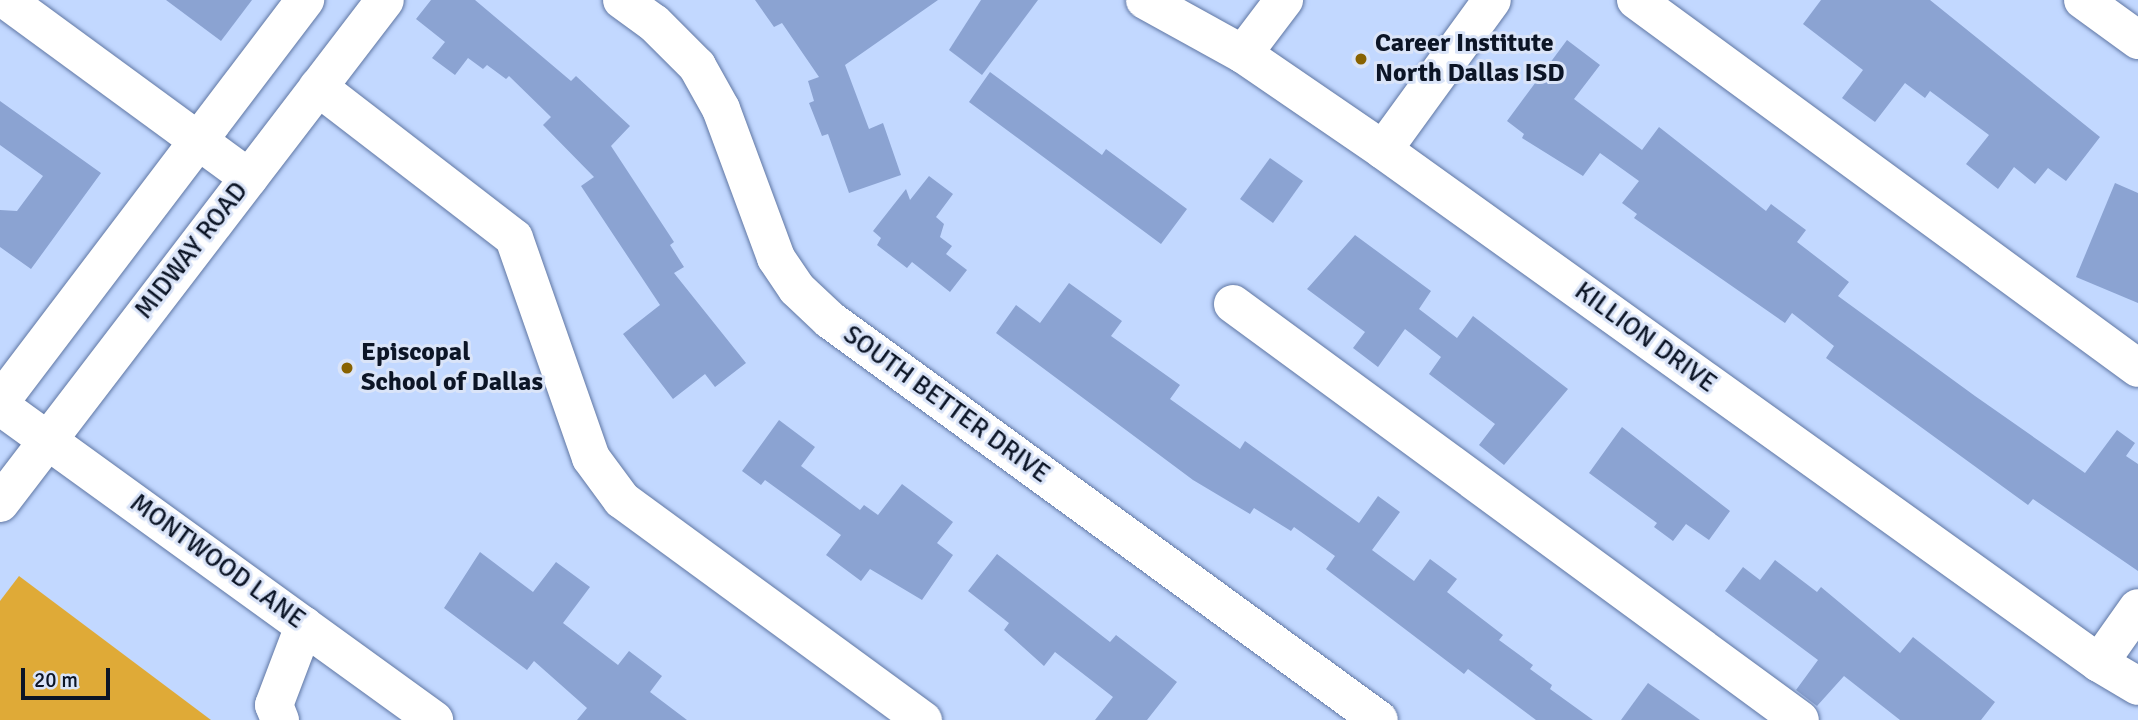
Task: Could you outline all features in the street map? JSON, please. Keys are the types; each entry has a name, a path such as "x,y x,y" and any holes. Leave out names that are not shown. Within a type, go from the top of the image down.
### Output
{"street":[{"path":"6,0 249,178"},
{"path":"0,404 197,139 305,0"},
{"name":"MIDWAY ROAD","path":"0,503 385,0"},
{"name":"SOUTH BETTER DRIVE","path":"622,0 653,23 697,66 722,109 776,258 797,289 830,320 1379,720"},
{"name":"KILLION DRIVE","path":"1145,0 1243,54 1383,150 2099,663 2138,686"},
{"path":"1243,54 1284,0"},
{"path":"1383,150 1492,0"},
{"path":"1636,0 2138,368"},
{"path":"2083,0 2138,40"},
{"path":"318,87 514,237 591,458 622,500 923,720"},
{"path":"1233,304 1800,720"},
{"name":"MONTWOOD LANE","path":"0,404 434,720"},
{"path":"2099,663 2138,608"},
{"path":"280,720 274,705 304,626"}],"shaded area":[{"path":"19,576 211,720 0,720 0,601"}],"building":[{"path":"166,0 252,0 221,41"},
{"path":"431,0 475,0 571,81 576,76 630,126 611,146 674,242 670,245 684,267 674,273 746,363 715,387 705,374 673,399 623,334 660,305 581,186 594,177 543,125 551,117 509,76 506,79 487,65 483,69 468,58 455,75 432,58 445,42 416,19"},
{"path":"755,0 938,0 845,65 869,129 883,123 901,175 849,193 828,134 822,136 809,103 814,101 808,81 819,77 782,23 774,27"},
{"path":"981,0 1038,0 982,75 949,50"},
{"path":"1821,0 1930,0 2100,137 2066,181 2048,168 2035,184 2014,167 1998,189 1966,164 1989,135 1930,91 1925,98 1905,83 1875,122 1842,98 1863,70 1803,24"},
{"path":"1567,40 1600,65 1574,99 1642,150 1659,127 1766,211 1771,204 1806,230 1797,242 1849,282 1838,296 1975,396 2085,473 2117,430 2135,443 2126,456 2138,464 2138,571 2033,499 2028,505 1826,358 1834,346 1792,313 1785,323 1634,218 1637,214 1622,203 1639,181 1600,153 1583,176 1522,138 1524,134 1507,121"},
{"path":"990,72 1102,155 1106,149 1187,209 1161,244 969,102"},
{"path":"0,101 101,173 31,269 0,247 0,210 17,211 43,176 0,145"},
{"path":"1270,158 1303,181 1273,223 1240,199"},
{"path":"929,176 953,194 936,217 944,224 940,237 952,246 946,254 967,270 950,292 912,262 907,268 877,245 881,238 873,231 906,189 910,200"},
{"path":"2115,183 2138,193 2138,303 2076,277"},
{"path":"1355,235 1431,291 1419,309 1457,338 1473,316 1568,389 1504,465 1479,445 1495,424 1429,374 1441,357 1405,329 1378,367 1353,348 1365,332 1307,289"},
{"path":"1069,283 1122,321 1111,336 1180,385 1170,399 1240,449 1245,441 1359,523 1378,496 1400,512 1372,550 1414,581 1430,559 1457,579 1447,592 1503,635 1499,640 1533,665 1530,669 1552,685 1550,689 1593,720 1536,720 1468,669 1464,674 1326,569 1335,556 1294,527 1291,531 1254,508 1250,514 1193,480 996,333 1016,305 1040,323"},
{"path":"779,420 815,447 801,466 860,510 864,505 878,515 902,484 953,522 937,543 953,555 922,600 870,569 861,581 826,555 841,535 765,480 761,485 742,471"},
{"path":"1622,427 1730,511 1709,540 1686,524 1673,541 1654,527 1657,523 1589,473"},
{"path":"480,552 533,592 556,562 590,587 563,623 618,665 629,651 662,676 650,692 687,720 577,720 587,708 534,661 527,670 444,608"},
{"path":"997,554 1110,642 1116,635 1177,682 1147,720 1095,720 1113,697 1055,652 1044,666 1004,630 1009,623 968,591"},
{"path":"1775,560 1817,592 1821,587 1900,653 1913,637 1995,702 1981,720 1900,720 1844,676 1817,706 1796,690 1818,660 1725,591 1743,567 1760,580"},
{"path":"1648,683 1700,720 1621,720"}],"place":[{"name":"Career Institute North Dallas ISD","path":"1361,59"},
{"name":"Episcopal School of Dallas","path":"347,368"}]}
